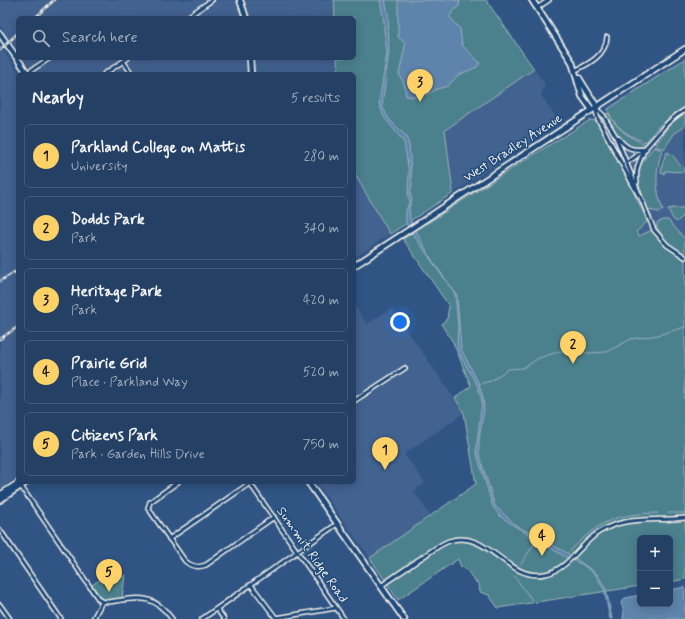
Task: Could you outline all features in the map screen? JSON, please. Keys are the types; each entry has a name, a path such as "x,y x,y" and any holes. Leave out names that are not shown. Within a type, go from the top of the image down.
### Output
{"main road":[{"path":"240,0 245,16"},
{"path":"532,0 568,54 595,108"},
{"path":"0,34 16,58"},
{"name":"West Bradley Avenue","path":"356,265 685,49"},
{"path":"18,60 26,72"},
{"path":"250,60 251,72"},
{"path":"0,495 20,484"},
{"path":"0,500 20,484"},
{"path":"309,484 404,619"}],"street":[{"path":"189,16 212,0"},
{"path":"537,8 549,0"},
{"path":"576,70 599,56 607,44 607,37"},
{"path":"30,72 47,60"},
{"path":"107,72 123,61 131,72"},
{"path":"595,108 604,116 615,135 638,190"},
{"path":"595,108 598,119 623,164 651,224 658,235 672,249 685,257"},
{"path":"640,199 636,174 638,164 646,149 667,122 685,110"},
{"path":"615,135 627,148 636,150 646,149"},
{"path":"623,164 639,155 646,149"},
{"path":"356,400 405,368"},
{"path":"20,484 102,602"},
{"path":"175,484 148,505 154,519 185,562 198,567 210,562 274,518"},
{"path":"169,539 248,484"},
{"name":"Summit Ridge Road","path":"250,484 344,619"},
{"path":"381,586 439,546 455,540 476,541 520,572 539,575 551,573 561,568 593,537 616,524 639,519 685,518"},
{"path":"202,619 338,524"},
{"path":"0,530 61,619"},
{"path":"251,584 276,618 336,608"},
{"path":"102,602 140,598 150,600 163,607 172,619"},
{"path":"93,619 102,602"},
{"path":"0,605 10,619"},
{"path":"216,609 224,619"}],"shaded area":[{"path":"0,0 333,0 334,16 16,16 16,48 0,25"},
{"path":"380,0 385,0 388,14 389,51 382,106 389,119 406,136 409,145 412,185 410,192 412,200 409,207 410,220 433,262 457,295 461,349 478,382 483,397 484,410 479,439 479,454 495,506 517,526 569,554 597,574 606,589 612,619 610,619 604,589 595,574 583,565 567,558 513,525 500,516 493,507 476,451 482,401 477,385 459,353 457,343 458,326 455,294 406,224 406,211 410,200 408,197 409,172 404,142 384,117 379,103 387,53"},
{"path":"398,0 460,0 459,6 452,12 450,17 460,29 462,45 480,63 477,67 458,75 448,86 437,89 428,94 414,97 406,96 404,84 399,74 405,46 404,42 398,37"},
{"path":"0,46 18,72 16,72 16,479 0,490"},
{"path":"685,57 685,312 644,251 591,122 607,112 606,110 608,107"},
{"path":"24,60 337,60 338,72 33,72"},
{"path":"534,69 545,85 541,95 559,122 453,193 445,130"},
{"path":"356,176 390,234 356,257"},
{"path":"356,308 367,324 392,308 464,413 404,454 425,483 414,491 430,516 370,558 317,484 356,484"},
{"path":"685,587 685,619 623,619 624,611 621,603 625,598 637,596 637,607 673,607 673,589"}],"green space":[{"path":"334,0 486,0 534,69 445,130 453,193 390,234 356,176 356,72 338,72 337,60 356,60 356,16 335,16"},
{"path":"685,59 685,107 658,127 646,142 628,134 613,121 608,109"},
{"path":"608,113 615,124 624,132 645,144 638,148 632,148 627,145 617,133 606,114"},
{"path":"685,113 685,126 674,134 664,149 655,146 669,125"},
{"path":"590,120 596,121 609,142 645,216 647,222 636,232 639,236 652,230 663,244 685,260 685,579 673,581 673,535 637,535 637,586 498,608 489,595 480,592 479,584 464,568 461,567 458,559 398,600 370,558 476,484 464,413 455,398 471,386 453,342 441,324 447,319 449,306 403,239"},
{"path":"654,147 662,150 658,165 657,187 663,210 659,212 648,210 638,177 641,164"},
{"path":"667,152 670,153 685,169 685,172 665,171 664,174 661,173 663,161"},
{"path":"685,208 685,214 677,222 673,219 668,209"},
{"path":"663,220 668,220 685,239 685,254 667,242 657,228 657,223"},
{"path":"108,574 114,582 125,575 122,598 111,600 104,599 98,594 92,585"}],"waterway":[{"path":"479,384 491,381 508,369 523,368 539,358 560,351 589,353 607,352 631,339 658,335 685,327"},
{"path":"570,551 590,532 609,521 630,515 658,513"},
{"path":"668,513 685,513"},
{"path":"521,564 537,540"},
{"path":"514,576 532,600"}],"railway":[{"path":"37,16 54,0"},
{"path":"0,50 16,35"},
{"path":"0,281 16,271"},
{"path":"0,339 16,328"}],"place":[{"name":"Heritage Park","path":"420,102"},
{"name":"Dodds Park","path":"573,364"},
{"name":"Parkland College on Mattis","path":"385,470"},
{"name":"Prairie Grid","path":"542,556"},
{"name":"Citizens Park","path":"109,592"}]}
